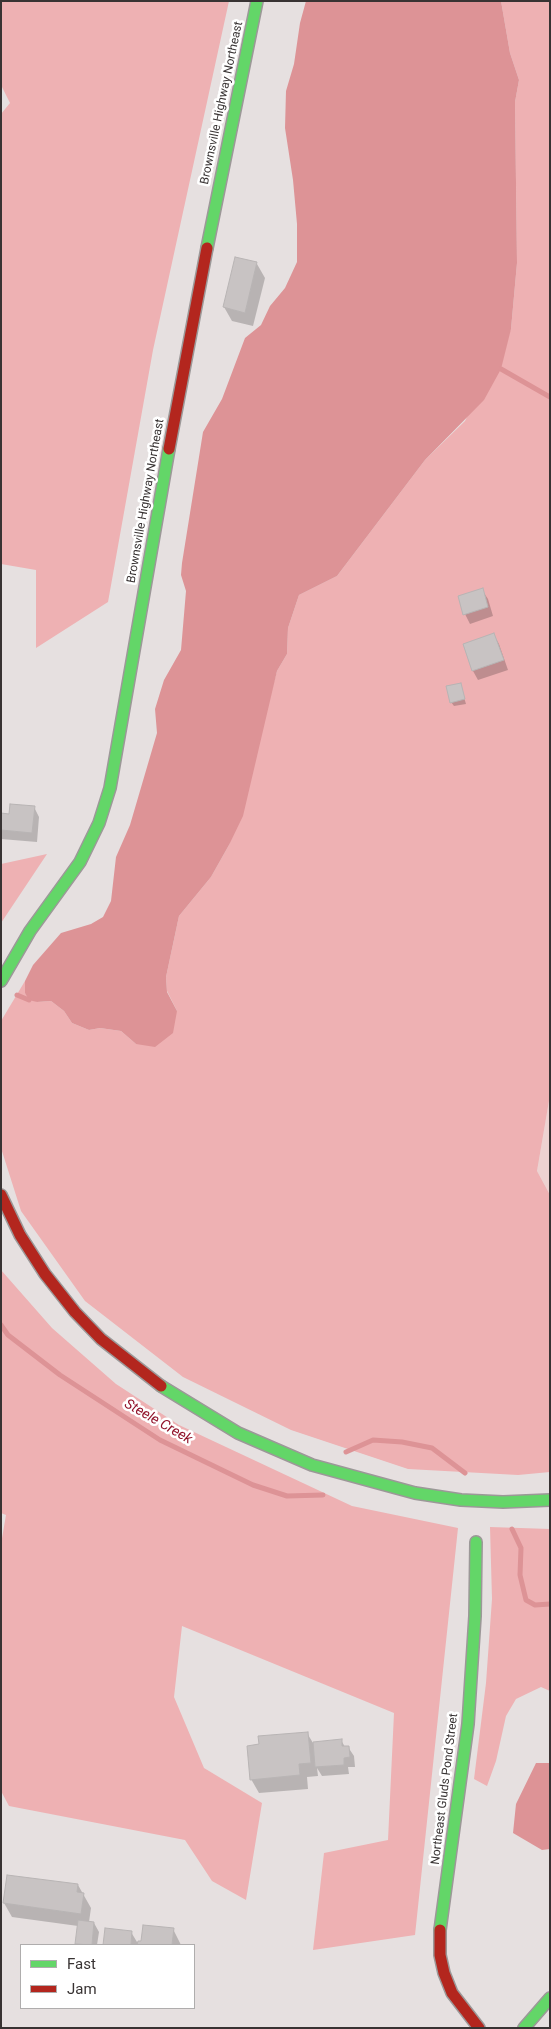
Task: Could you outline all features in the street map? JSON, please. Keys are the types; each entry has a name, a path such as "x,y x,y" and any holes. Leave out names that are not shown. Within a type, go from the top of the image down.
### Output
{"main road":[{"name":"Brownsville Highway Northeast","path":"1,981 30,932 80,862 99,823 110,788 156,519 189,342 257,1"},
{"path":"1,1194 20,1235 45,1274 75,1312 101,1339 172,1394 238,1433 283,1454 331,1471 414,1493 461,1500 503,1502 550,1500"},
{"name":"Northeast Gluds Pond Street","path":"476,1542 475,1616 468,1724 439,1938 444,1973 452,1993 479,2028"},
{"path":"524,2028 550,1998"}],"shaded area":[{"path":"1,1 229,1 153,350 108,602 36,648 36,570 1,564 1,114 10,103 1,85"},
{"path":"306,1 501,1 510,53 519,80 515,102 517,263 511,329 501,369 484,400 425,460 337,576 299,595 288,628 287,654 277,671 243,816 211,877 179,916 166,977 167,992 177,1011 173,1033 155,1047 136,1044 121,1031 100,1028 89,1030 72,1023 64,1011 51,1001 37,1002 29,1000 25,993 25,981 33,965 61,933 91,924 103,917 111,901 116,857 130,825 157,733 155,709 164,680 181,650 186,591 181,575 182,563 203,432 222,399 245,338 261,325 270,306 285,288 297,262 297,224 285,128 286,91 294,64 300,23"},
{"path":"501,1 550,1 550,1095 537,1171 550,1195 550,1472 518,1475 408,1469 291,1430 183,1377 85,1301 21,1211 1,1148 1,1021 25,981 25,993 37,1002 51,1001 64,1011 72,1023 89,1030 100,1028 121,1031 136,1044 177,1011 167,991 166,977 179,916 211,877 229,845 277,671 287,654 288,628 299,595 337,576 425,460 465,421 511,329 517,263 515,102 519,80 510,53"},
{"path":"47,854 1,923 1,864"},
{"path":"550,1095 550,1195 537,1171"},
{"path":"1,1270 52,1328 116,1384 179,1425 352,1506 458,1528 415,1935 313,1950 324,1853 388,1840 394,1713 182,1626 174,1697 204,1768 262,1803 246,1900 212,1881 185,1840 9,1806 1,1791 1,1544 6,1515 1,1513"},
{"path":"490,1527 550,1529 550,1691 541,1687 516,1699 506,1716 496,1761 487,1786 474,1779 486,1683 492,1599"},
{"path":"536,1763 550,1763 550,1849 542,1850 513,1833 516,1804"}],"building":[{"path":"235,257 257,262 245,313 223,307"},
{"path":"483,588 488,607 463,615 458,596"},
{"path":"494,633 504,660 472,671 463,644"},
{"path":"461,683 465,699 450,703 446,686"},
{"path":"10,804 35,806 32,833 1,830 1,813 9,814"},
{"path":"308,1732 311,1763 299,1764 300,1775 250,1780 247,1746 259,1744 258,1736"},
{"path":"342,1739 342,1746 349,1746 350,1757 344,1758 344,1765 315,1767 313,1742"},
{"path":"7,1875 78,1884 77,1892 84,1893 81,1914 3,1903"},
{"path":"78,1920 94,1922 92,1944 75,1944"},
{"path":"143,1925 174,1928 172,1944 137,1944 138,1941 141,1941"},
{"path":"105,1928 132,1931 131,1944 103,1944"}],"waterway":[{"path":"501,369 550,397"},
{"path":"17,995 29,1000"},
{"name":"Steele Creek","path":"1,1325 8,1335 60,1375 160,1440 253,1485 287,1496 323,1495"},
{"name":"Steele Creek","path":"346,1452 373,1440 402,1442 432,1448 465,1473"},
{"name":"Steele Creek","path":"512,1529 521,1548 520,1575 526,1600 535,1605 550,1604"}],"traffic: fast":[{"path":"207,248 257,1"},
{"path":"1,981 30,931 80,862 99,823 110,788 169,449"},
{"path":"161,1386 238,1433 312,1465 415,1493 461,1500 503,1502 550,1500"},
{"path":"440,1930 468,1724 475,1616 476,1542"},
{"path":"524,2028 550,1998"}],"traffic: jam":[{"path":"169,449 207,248"},
{"path":"1,1195 20,1235 45,1274 75,1312 101,1339 161,1386"},
{"path":"440,1930 440,1955 444,1973 452,1993 479,2028"}]}
